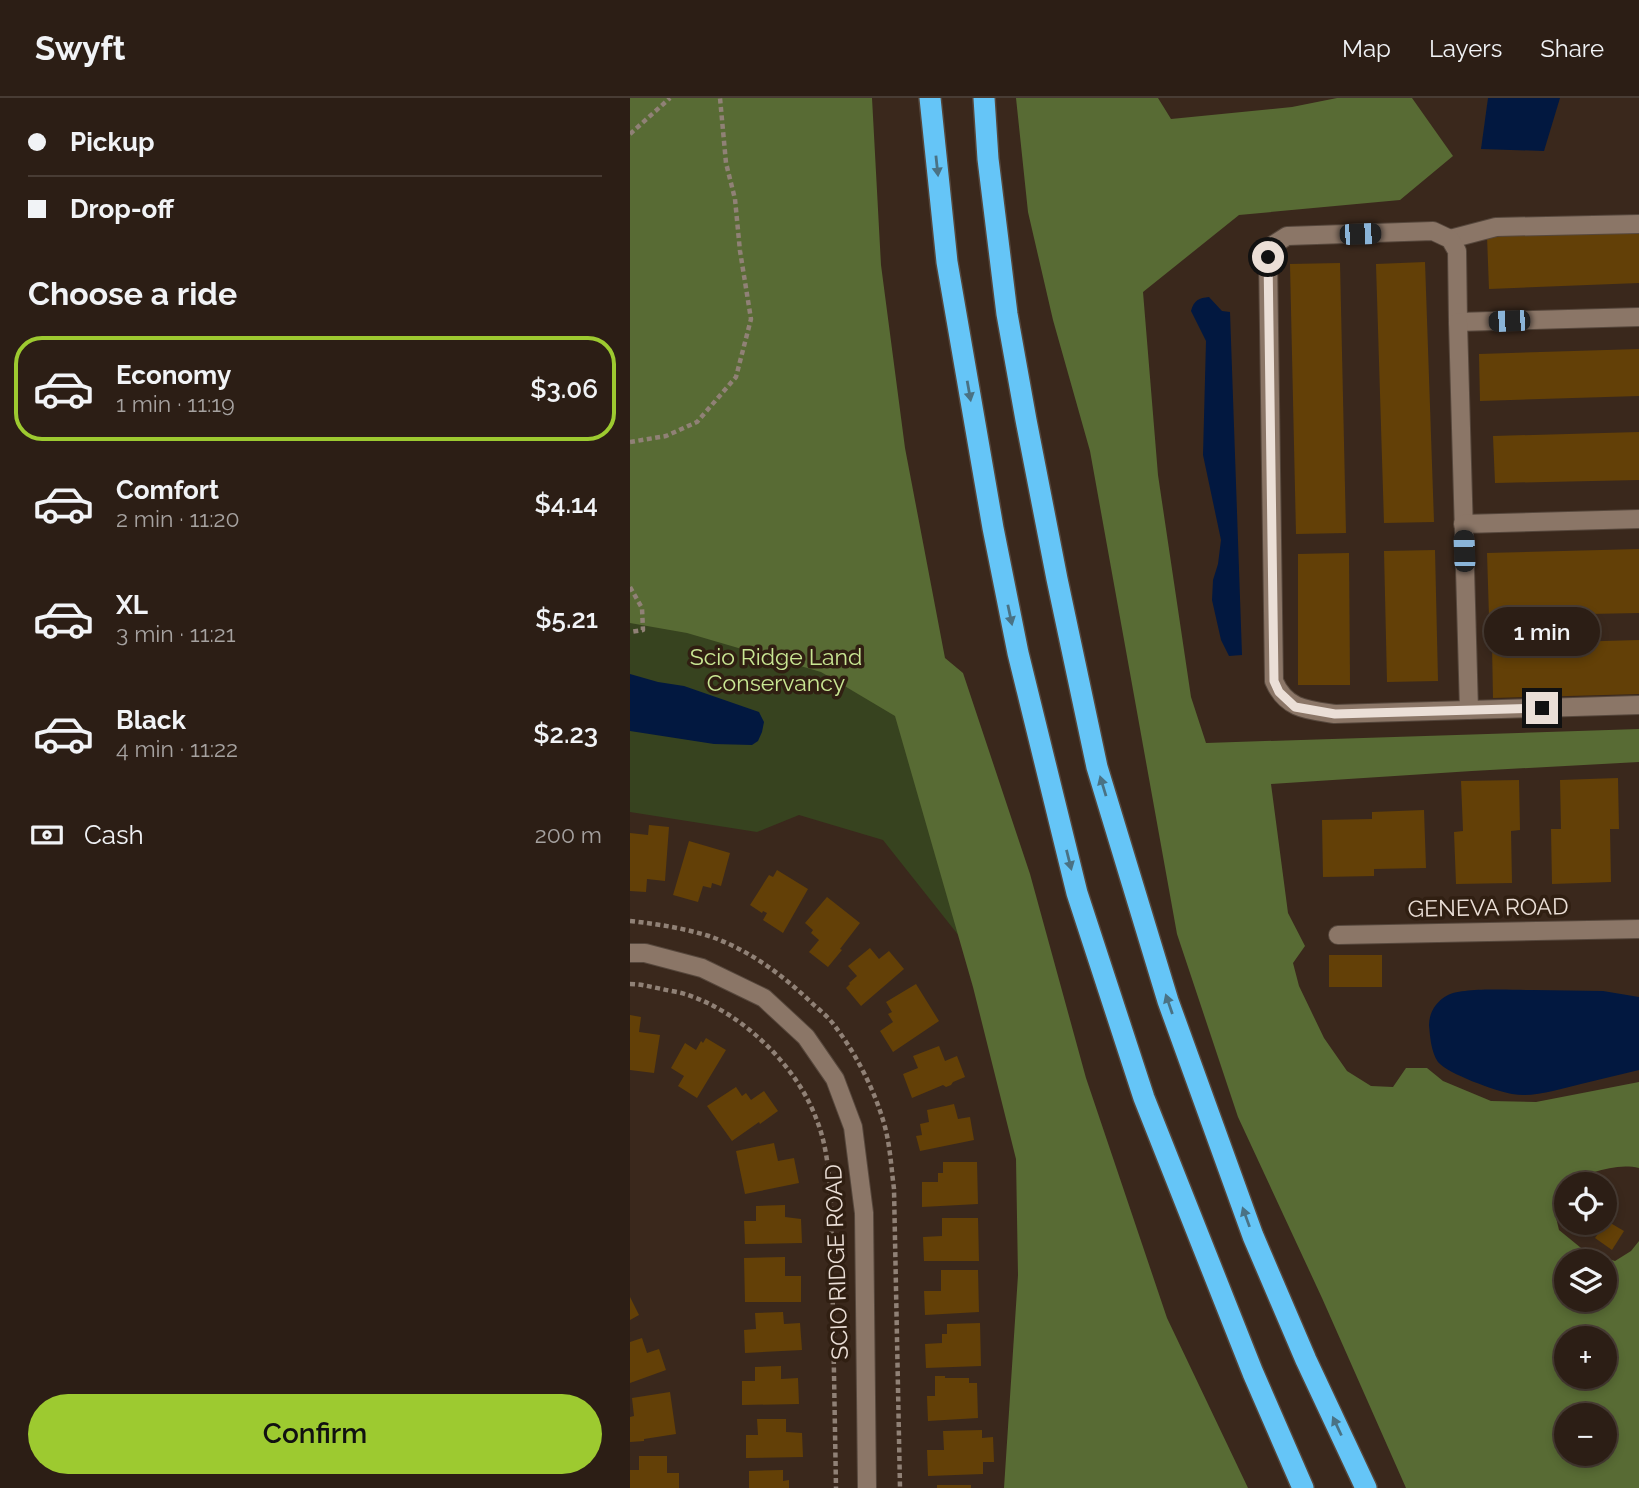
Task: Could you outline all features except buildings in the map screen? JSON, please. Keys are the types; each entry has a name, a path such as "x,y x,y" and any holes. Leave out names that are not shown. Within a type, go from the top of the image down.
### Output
{"highway":[{"path":"930,98 947,262 992,528 1018,653 1077,893 1144,1098 1253,1373 1303,1488"},
{"path":"984,98 988,159 1007,314 1028,434 1097,767 1168,1001 1248,1223 1306,1360 1366,1488"}],"street":[{"path":"1450,239 1496,227 1639,224"},
{"path":"1469,710 1457,251 1450,239 1433,231 1287,236 1273,245 1268,257 1274,681 1279,692 1295,707 1335,714 1639,705"},
{"path":"1458,322 1639,317"},
{"path":"1463,524 1639,519"},
{"name":"GENEVA ROAD","path":"1338,935 1639,929"},
{"name":"SCIO RIDGE ROAD","path":"630,953 645,953 702,968 764,998 806,1037 835,1079 853,1127 863,1213 867,1488"}],"path":[{"path":"630,134 670,98"},
{"path":"630,443 666,436 697,422 736,377 751,319 734,199 726,163 720,98"},
{"path":"630,587 642,608 643,630 630,632"},
{"path":"630,984 688,995 723,1012 753,1032 785,1064 816,1116 829,1168 831,1202 836,1488"}],"green space":[{"name":"Scio Ridge Land Conservancy","path":"630,98 834,98 1005,994 883,840 799,815 757,832 630,812"},
{"name":"Scio Ridge Land Conservancy","path":"630,98 872,98 881,265 905,448 945,658 963,673 1030,874 1086,1078 1167,1318 1248,1488 1004,1488 1018,1275 1016,1159 973,987 895,716 821,672 687,633 630,623"},
{"path":"1016,98 1158,98 1171,119 1292,107 1337,98 1412,98 1453,156 1400,200 1239,215 1143,292 1158,475 1191,697 1206,743 1639,729 1639,762 1271,784 1288,913 1305,946 1293,963 1299,986 1324,1038 1347,1071 1371,1086 1393,1087 1406,1068 1427,1068 1443,1081 1491,1101 1536,1102 1639,1082 1639,1168 1554,1172 1554,1235 1565,1235 1582,1249 1554,1249 1554,1312 1617,1312 1617,1260 1631,1251 1639,1241 1639,1488 1406,1488 1238,1117 1177,934 1090,451 1053,320 1028,212"}],"water":[{"path":"1488,98 1560,98 1544,151 1481,149"},
{"path":"1209,297 1222,311 1230,312 1242,655 1229,656 1221,640 1212,600 1221,540 1203,455 1206,341 1191,311 1197,300"},
{"path":"630,674 684,686 759,712 764,722 758,741 752,745 714,744 630,731"},
{"path":"1489,989 1603,991 1639,997 1639,1070 1547,1092 1521,1095 1505,1092 1452,1072 1438,1062 1434,1054 1429,1025 1432,1012 1440,1001 1455,992"}],"route":[{"path":"1268,257 1274,681 1279,692 1295,707 1335,714 1542,708"}]}
